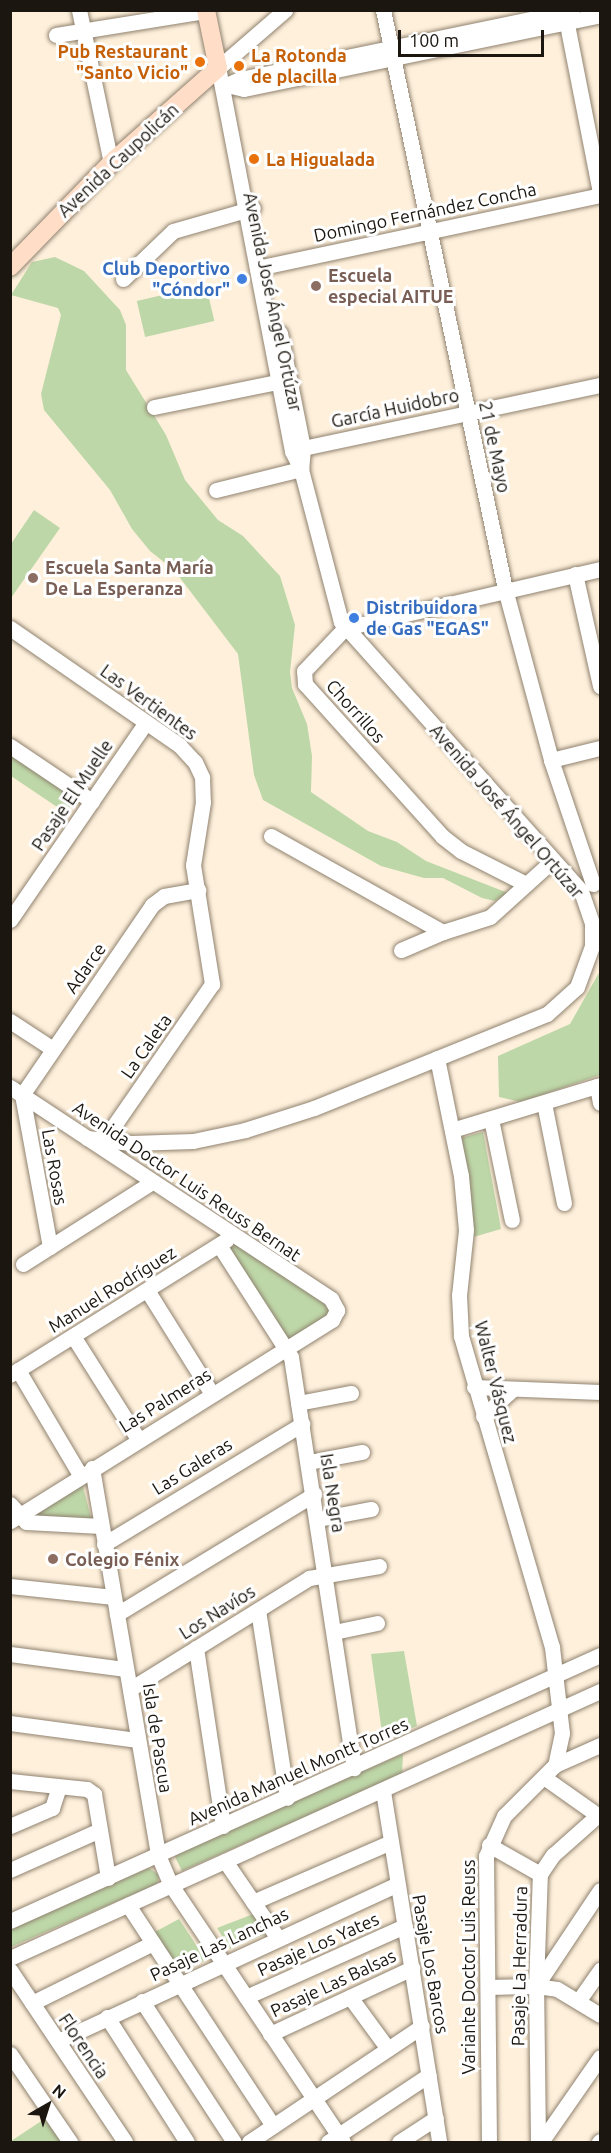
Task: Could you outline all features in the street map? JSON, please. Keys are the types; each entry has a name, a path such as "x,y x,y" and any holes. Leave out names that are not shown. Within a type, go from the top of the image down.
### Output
{"main road":[{"name":"Avenida José Ángel Ortúzar","path":"206,11 218,68"},
{"name":"Avenida Caupolicán","path":"10,267 29,244 111,163 218,68"}],"street":[{"path":"79,10 111,163"},
{"name":"Avenida Caupolicán","path":"218,68 285,10"},
{"name":"21 de Mayo","path":"383,10 505,589 551,760 593,885"},
{"path":"56,35 206,11"},
{"path":"567,14 600,194"},
{"path":"223,86 240,79 392,53 567,14 600,15"},
{"name":"Avenida José Ángel Ortúzar","path":"87,1138 153,1144 228,1134 314,1108 547,1014 570,995 582,979 592,946 590,912 581,891 345,628 328,584 301,469 292,451 284,381 262,267 218,68"},
{"name":"Domingo Fernández Concha","path":"262,267 600,194"},
{"path":"123,279 173,231 249,209"},
{"path":"154,407 284,381"},
{"name":"Avenida José Ángel Ortúzar","path":"284,381 303,448 301,469"},
{"name":"García Huidobro","path":"303,448 600,385"},
{"path":"216,490 301,469"},
{"path":"345,628 505,589 600,569"},
{"path":"575,574 600,686"},
{"name":"Las Vertientes","path":"10,628 185,750 202,777 203,802 192,857 212,984"},
{"name":"Chorrillos","path":"345,628 307,666 305,684 442,836 461,851 524,884"},
{"name":"Pasaje El Muelle","path":"10,920 146,722"},
{"path":"10,746 92,801"},
{"path":"551,760 600,748"},
{"path":"271,836 443,932"},
{"path":"401,950 443,932 485,920 553,860"},
{"name":"Adarce","path":"16,1091 53,1049 156,901 198,890"},
{"name":"La Caleta","path":"111,1130 212,984"},
{"path":"10,1021 53,1049"},
{"name":"Walter Vásquez","path":"437,1058 452,1130 466,1230 459,1326 474,1388 552,1647 560,1710"},
{"path":"452,1130 599,1086 600,1103"},
{"name":"Avenida Doctor Luis Reuss Bernat","path":"16,1091 331,1299 338,1310"},
{"name":"Las Rosas","path":"16,1091 50,1247"},
{"path":"544,1103 564,1203"},
{"path":"491,1119 512,1220"},
{"path":"23,1264 152,1182"},
{"name":"Manuel Rodríguez","path":"14,1372 234,1236"},
{"name":"Isla Negra","path":"219,1245 287,1347 309,1462 354,1768"},
{"path":"147,1290 212,1394"},
{"name":"Las Palmeras","path":"13,1513 86,1472 332,1320 338,1310"},
{"path":"73,1336 138,1439"},
{"name":"Isla de Pascua","path":"14,1372 86,1472 101,1526 158,1856 171,1885 314,2099 337,2140"},
{"path":"474,1388 600,1392"},
{"path":"483,1416 512,1390"},
{"path":"298,1403 351,1393"},
{"name":"Las Galeras","path":"104,1544 302,1424"},
{"path":"309,1462 362,1452"},
{"path":"117,1614 314,1494"},
{"path":"318,1520 371,1509"},
{"path":"13,1513 26,1522 101,1526"},
{"name":"Los Navíos","path":"130,1689 309,1578 379,1566"},
{"path":"10,1586 113,1598"},
{"path":"258,1610 286,1798"},
{"path":"334,1632 377,1623"},
{"path":"196,1648 223,1827"},
{"path":"10,1654 126,1669"},
{"name":"Avenida Manuel Montt Torres","path":"10,1921 354,1768 600,1655"},
{"path":"10,1958 600,1691"},
{"name":"Variante Doctor Luis Reuss","path":"489,2142 489,1845 504,1816 545,1778 555,1765 562,1732 560,1710"},
{"path":"10,1723 138,1740"},
{"path":"555,1765 600,1745"},
{"path":"545,1778 599,1816"},
{"path":"10,1781 87,1790 94,1794 108,1878"},
{"path":"10,1826 52,1808 59,1787"},
{"name":"Pasaje Los Barcos","path":"383,1791 439,2142"},
{"name":"Pasaje La Herradura","path":"539,2142 536,1986 540,1874 553,1855 599,1816"},
{"path":"10,1870 100,1830"},
{"path":"253,1902 391,1842"},
{"path":"489,1845 540,1874"},
{"path":"225,1861 278,1938"},
{"name":"Pasaje Las Lanchas","path":"58,2041 181,1982 398,1884"},
{"path":"536,1986 600,1890"},
{"path":"128,1905 181,1982 273,2126"},
{"name":"Pasaje Los Yates","path":"246,1997 405,1926"},
{"path":"32,2003 153,1943"},
{"name":"Pasaje Las Balsas","path":"270,2034 412,1968"},
{"name":"Florencia","path":"10,1970 125,2142"},
{"path":"579,2000 600,1970"},
{"path":"488,1987 536,1986 579,2000 600,2015"},
{"path":"350,1997 388,2049"},
{"path":"142,2001 234,2142"},
{"path":"107,2017 187,2142"},
{"path":"249,2142 422,2026"},
{"path":"10,2054 69,2142"},
{"path":"539,2142 600,2057"},
{"path":"337,2140 429,2075"},
{"path":"399,2142 436,2118"}],"green space":[{"path":"55,257 84,271 120,310 126,325 126,370 166,435 185,480 218,520 243,536 280,576 295,625 290,672 292,688 307,724 312,756 311,792 368,831 397,842 426,861 508,893 495,901 482,898 443,878 424,878 381,866 263,800 254,775 238,654 174,570 150,551 132,529 110,490 44,410 41,394 61,315 58,308 11,295 32,262"},
{"path":"206,285 214,321 145,337 137,301"},
{"path":"34,510 60,528 11,598 11,544"},
{"path":"10,751 77,796 66,813 11,776"},
{"path":"600,971 600,1075 521,1102 499,1097 498,1056 570,1024"},
{"path":"483,1132 501,1229 470,1238 457,1139"},
{"path":"237,1244 326,1303 330,1313 286,1342 226,1250"},
{"path":"81,1479 92,1522 38,1518 33,1508"},
{"path":"404,1651 417,1726 383,1740 371,1654"},
{"path":"403,1754 402,1774 182,1871 173,1853"},
{"path":"149,1868 159,1875 157,1884 11,1947 10,1929"},
{"path":"256,1913 270,1932 230,1949 217,1928"},
{"path":"179,1919 206,1960 179,1973 151,1934"},
{"path":"49,2116 67,2142 11,2142 11,2141"}],"place":[{"name":"Pub Restaurant \"Santo Vicio\"","path":"200,62"},
{"name":"La Rotonda de placilla","path":"239,66"},
{"name":"La Higualada","path":"254,159"},
{"name":"Club Deportivo \"Cóndor\"","path":"242,279"},
{"name":"Escuela especial AITUE","path":"316,286"},
{"name":"Escuela Santa María De La Esperanza","path":"33,578"},
{"name":"Distribuidora de Gas \"EGAS\"","path":"354,618"},
{"name":"Colegio Fénix","path":"53,1559"}]}
